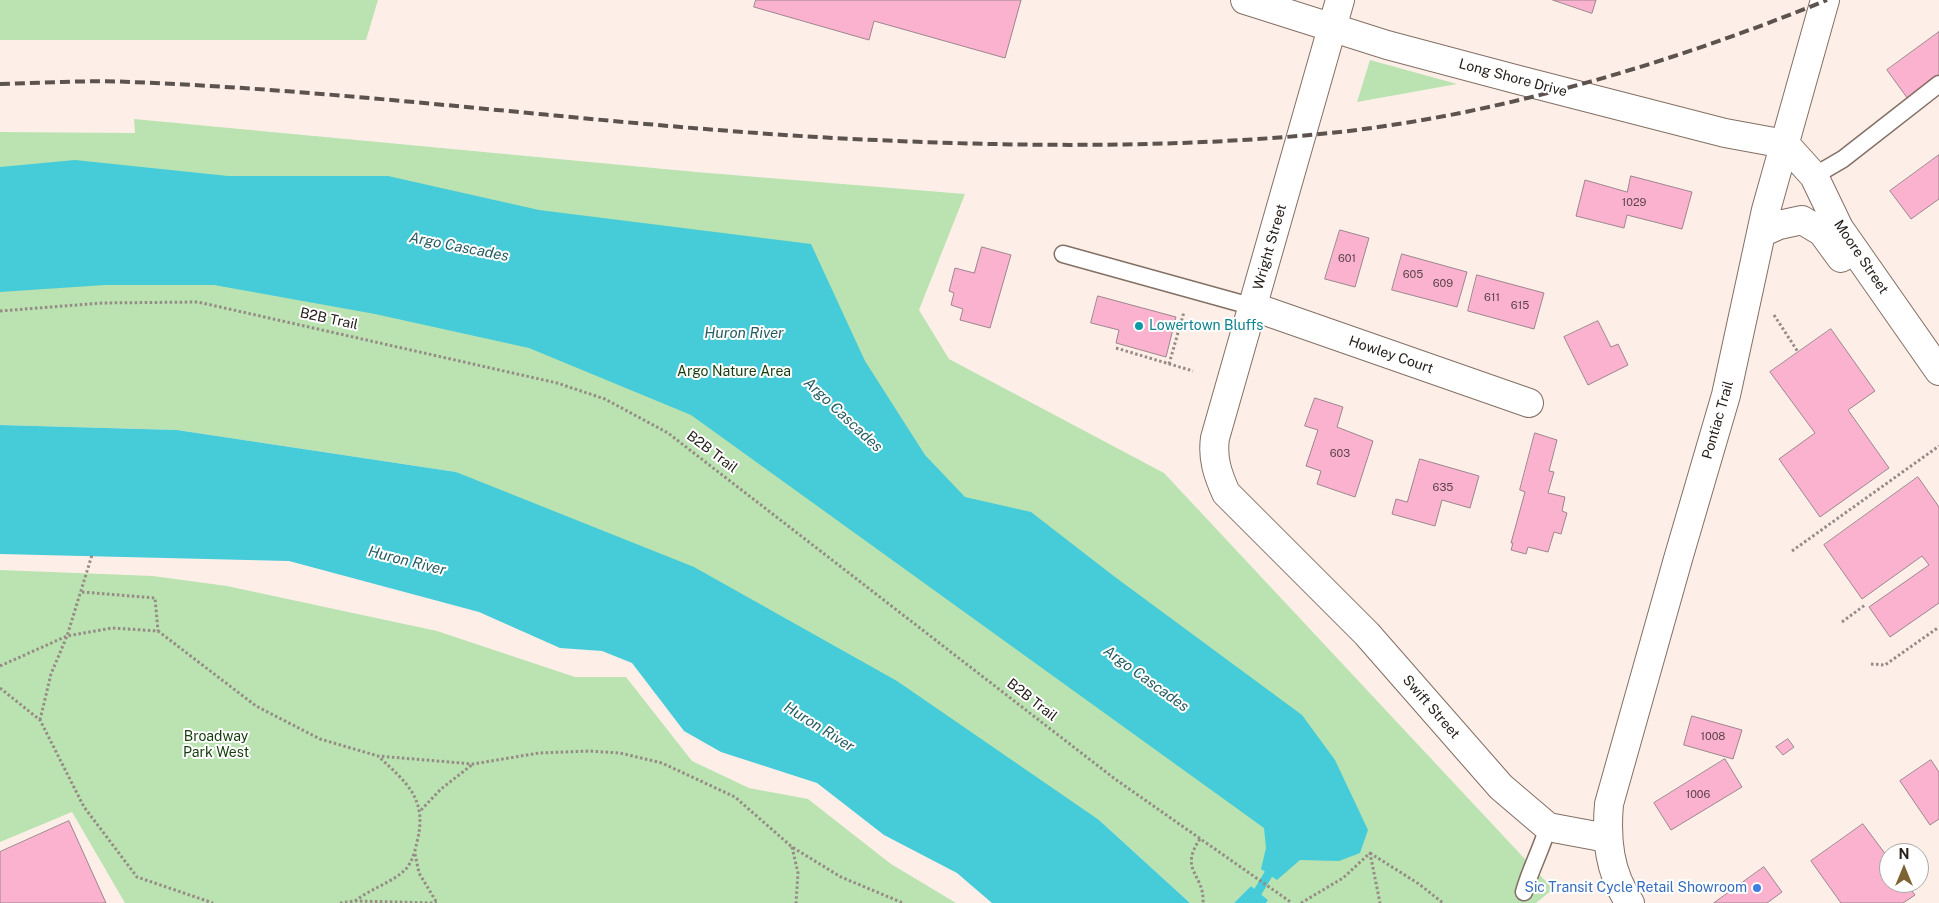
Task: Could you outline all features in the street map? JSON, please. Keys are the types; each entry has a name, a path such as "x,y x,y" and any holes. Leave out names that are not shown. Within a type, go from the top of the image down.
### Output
{"street":[{"name":"Long Shore Drive","path":"1245,0 1387,45 1724,133 1785,144"},
{"name":"Wright Street","path":"1226,493 1215,464 1214,444 1340,0"},
{"name":"Pontiac Trail","path":"1607,838 1609,804 1615,779 1726,395 1761,233 1825,0"},
{"name":"Moore Street","path":"1785,144 1814,176 1839,228 1939,371"},
{"path":"1761,233 1779,225 1802,220 1822,232 1845,264 1858,275 1875,279"},
{"name":"Howley Court","path":"1254,307 1529,403"},
{"name":"Swift Street","path":"1226,493 1367,634 1501,787 1548,827 1607,838"},
{"path":"1607,838 1609,856 1624,895 1630,903"}],"lane":[{"path":"1814,176 1844,159 1939,84"},
{"path":"1063,254 1254,307"},
{"path":"1524,892 1532,864 1543,844 1548,827"}],"path":[{"path":"1169,364 1190,290"},
{"name":"B2B Trail","path":"0,311 102,303 198,302 557,383 605,399 668,433 1114,779 1292,903"},
{"path":"1774,314 1798,352"},
{"path":"1116,348 1193,371"},
{"path":"1792,551 1939,446"},
{"path":"40,720 51,674 67,636 92,555"},
{"path":"82,592 155,598 158,631"},
{"path":"1842,622 1865,605"},
{"path":"1871,664 1885,665 1939,627"},
{"path":"0,666 67,636 112,628 158,631 256,706 320,738 378,756 473,764 539,753 589,751 620,753 662,763 735,797 792,847 841,877 900,903"},
{"path":"0,688 40,720 84,807 138,877 213,903"},
{"path":"378,756 406,782 421,810"},
{"path":"355,901 405,870 414,854 421,810 441,789 473,764"},
{"path":"1200,838 1192,850 1190,864 1203,903"},
{"path":"792,847 798,873 796,903"},
{"path":"1301,903 1343,878 1370,853"},
{"path":"1370,853 1380,903"},
{"path":"1370,853 1419,884 1442,903"},
{"path":"414,854 419,873 437,903"},
{"path":"340,903 355,901 437,903"}],"green space":[{"path":"0,0 378,0 366,40 0,40"},
{"path":"1370,60 1457,84 1357,102"},
{"name":"Argo Nature Area","path":"134,119 696,172 965,194 919,310 949,359 1164,473 1553,889 1536,903 1266,903 1268,900 1251,886 1234,903 1190,903 1099,820 456,472 177,430 0,425 0,132 135,133"},
{"name":"Broadway Park West","path":"0,570 153,576 227,586 437,631 575,677 626,677 692,761 749,788 808,799 891,864 956,903 125,903 72,812 0,842"}],"water":[{"name":"Huron River","path":"75,160 228,176 388,176 539,210 811,244 865,361 925,455 965,497 1031,512 1115,577 1302,715 1335,760 1368,830 1360,853 1339,861 1300,860 1277,880 1261,869 1266,848 1264,828 691,415 529,348 375,314 214,285 105,285 0,292 0,167"},
{"name":"Huron River","path":"0,425 177,430 456,472 694,567 897,681 1099,820 1190,903 992,903 957,873 884,835 817,783 721,752 684,731 632,663 602,651 560,648 479,612 289,561 0,554"},
{"path":"1251,886 1268,900 1266,903 1234,903"}],"building":[{"path":"756,0 1021,0 1005,58 874,21 869,40 754,7"},
{"path":"1553,0 1596,0 1592,13"},
{"path":"1939,32 1939,77 1908,99 1887,70"},
{"path":"1939,155 1939,199 1911,219 1890,191"},
{"path":"1631,176 1692,192 1682,229 1627,215 1624,228 1576,216 1585,180 1627,192"},
{"path":"1340,230 1369,238 1355,287 1325,279"},
{"path":"982,247 1011,255 990,328 960,320 963,309 951,305 954,293 949,291 955,268 974,273"},
{"path":"1402,254 1467,272 1457,307 1392,290"},
{"path":"1477,275 1544,293 1534,329 1468,311"},
{"name":"Lowertown Bluffs","path":"1098,296 1176,317 1166,357 1116,343 1119,330 1091,323"},
{"path":"1598,321 1611,347 1618,344 1628,365 1588,385 1564,337"},
{"path":"1831,329 1875,391 1848,410 1889,468 1820,517 1779,459 1815,433 1770,372"},
{"path":"1315,398 1343,407 1337,427 1373,441 1355,497 1317,484 1321,471 1306,466 1318,430 1305,426"},
{"path":"1535,433 1557,440 1549,471 1554,472 1548,493 1565,497 1562,511 1567,513 1561,534 1554,532 1548,552 1528,547 1526,554 1511,550 1513,543 1511,543 1525,492 1520,490"},
{"path":"1420,459 1479,476 1470,508 1442,500 1435,526 1392,514 1396,499 1407,502"},
{"path":"1918,477 1939,507 1939,603 1890,637 1869,607 1929,565 1922,556 1862,599 1824,545"},
{"path":"1692,716 1742,730 1733,759 1684,745"},
{"path":"1788,739 1794,747 1783,755 1776,747"},
{"path":"1725,759 1742,787 1671,830 1654,803"},
{"path":"1931,760 1939,772 1939,819 1930,825 1900,781"},
{"path":"69,821 106,903 0,903 0,852"},
{"path":"1863,824 1879,846 1879,893 1914,893 1915,895 1903,903 1841,903 1811,861"},
{"name":"Sic Transit Cycle Retail Showroom","path":"1764,867 1782,892 1767,903 1714,903"}],"waterway":[{"name":"Argo Cascades","path":"1251,903 1274,865"}],"railway":[{"path":"0,84 114,81 218,86 394,100 658,125 834,138 1066,145 1182,143 1298,136 1365,129 1433,118 1500,104 1634,69 1700,48 1827,0"}],"place":[{"name":"Lowertown Bluffs","path":"1139,326"},
{"name":"Sic Transit Cycle Retail Showroom","path":"1757,888"}]}
